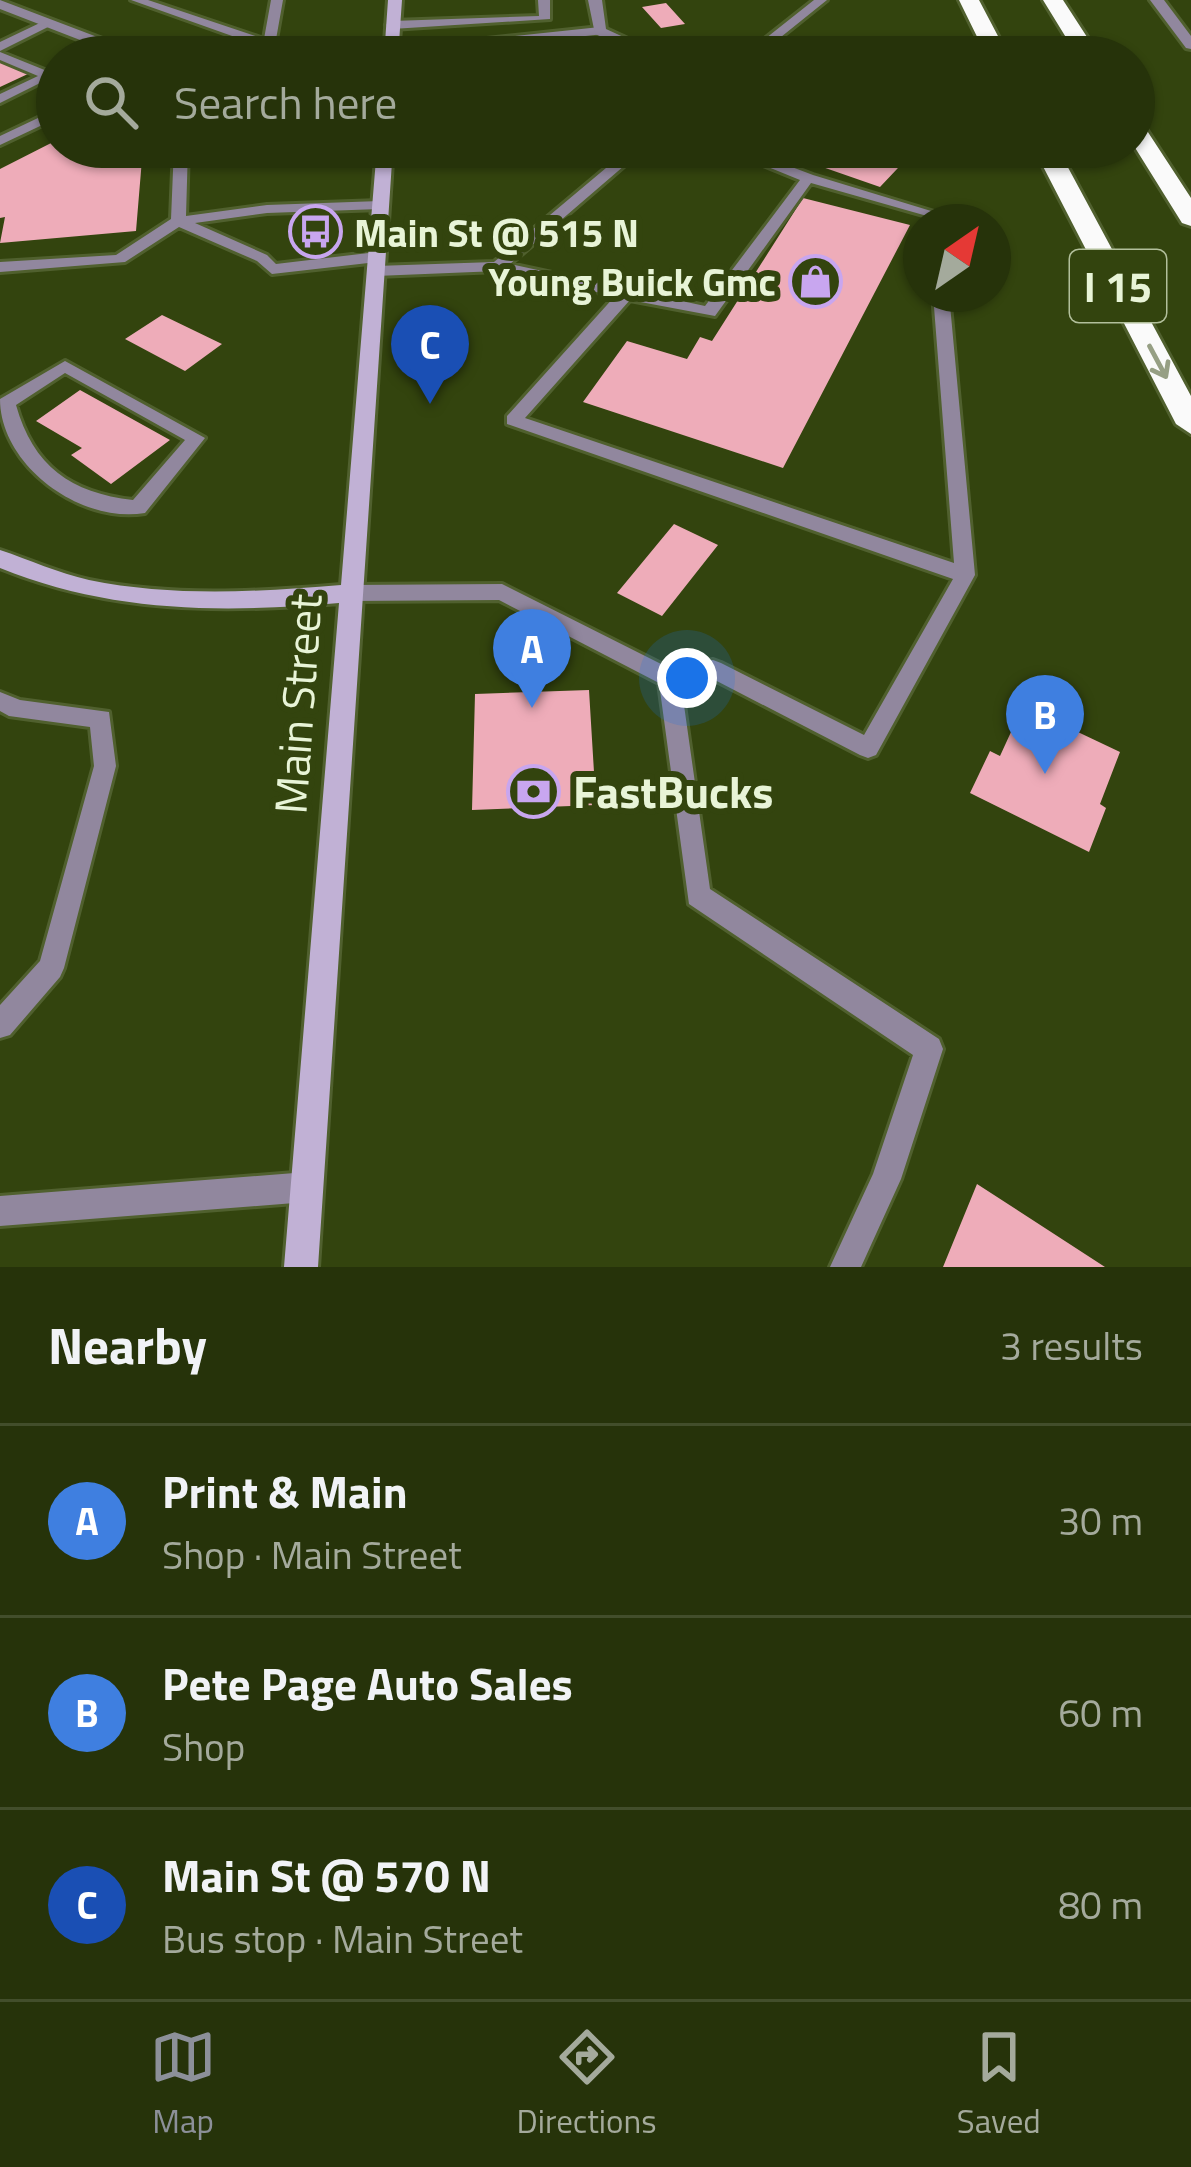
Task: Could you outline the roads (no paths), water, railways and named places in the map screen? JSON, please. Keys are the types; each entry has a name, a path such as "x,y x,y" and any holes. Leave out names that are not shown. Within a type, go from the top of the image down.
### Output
{"highway":[{"path":"969,0 987,36"},
{"path":"1053,0 1076,36"},
{"name":"I 15","path":"1155,161 1191,218"},
{"name":"I 15","path":"1056,168 1191,424"}],"main road":[{"path":"392,36 395,0"},
{"name":"Main Street","path":"301,1267 383,168"},
{"path":"0,559 76,589 139,598 231,604 350,593"}],"street":[{"path":"595,0 600,32 610,36"},
{"path":"1157,0 1191,45"},
{"path":"0,4 83,36"}],"lane":[{"path":"137,0 243,36"},
{"path":"271,36 277,0"},
{"path":"485,22 486,0"},
{"path":"392,25 544,18 544,0"},
{"path":"775,36 821,0"},
{"path":"0,47 50,23"},
{"path":"564,36 600,32"},
{"path":"0,56 36,71"},
{"path":"0,99 36,82"},
{"path":"0,142 36,123"},
{"path":"178,221 180,168"},
{"path":"498,266 614,168"},
{"path":"782,168 903,205"},
{"path":"178,221 262,258 272,269 376,264 498,266 709,312 808,178"},
{"path":"0,267 119,259 178,221 267,209 380,205"},
{"path":"626,293 513,419 965,575"},
{"path":"350,593 502,592 669,678 712,669 868,748 965,575 942,312"},
{"path":"65,366 196,438 138,508 103,506 40,473 13,437 4,406 65,366"},
{"path":"669,678 698,896 929,1049 886,1179 845,1267"},
{"path":"0,701 17,709 101,718 105,766 51,968 0,1025"},
{"path":"0,1211 307,1186"}],"place":[{"name":"Main St @ 515 N","path":"315,232"},
{"name":"Young Buick Gmc","path":"815,281"},
{"name":"Main St @ 570 N","path":"430,404"},
{"name":"Print & Main","path":"532,708"},
{"name":"Pete Page Auto Sales","path":"1045,774"},
{"name":"FastBucks","path":"534,791"}]}
